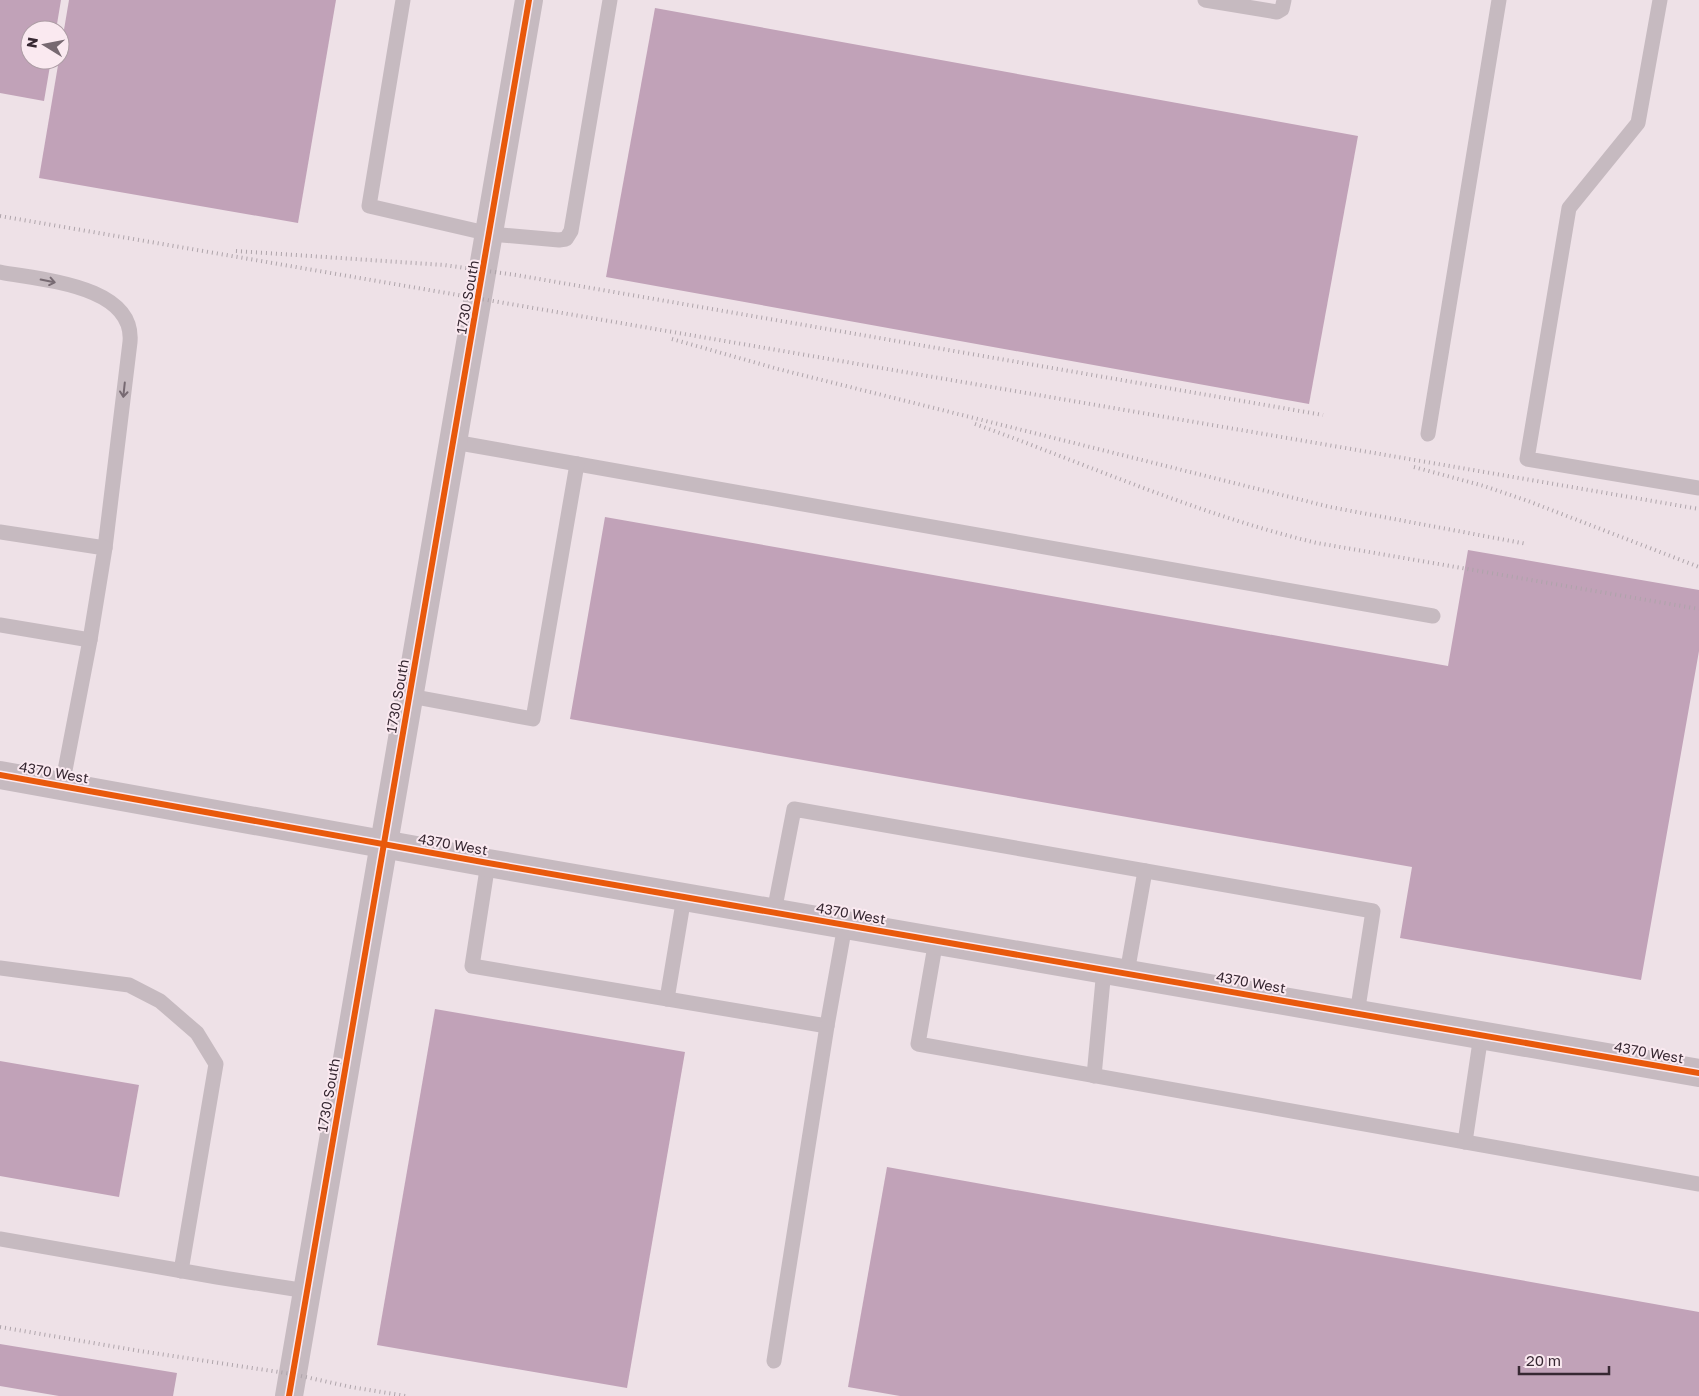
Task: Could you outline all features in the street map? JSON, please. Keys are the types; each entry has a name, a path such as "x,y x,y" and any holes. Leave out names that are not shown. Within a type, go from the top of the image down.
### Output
{"street":[{"name":"1730 South","path":"289,1396 530,0"},
{"name":"4370 West","path":"0,775 488,863 1699,1074"}],"lane":[{"path":"403,0 369,206 490,234 559,240 566,239 571,231 610,0"},
{"path":"1205,0 1277,12 1282,9 1284,0"},
{"path":"1428,434 1500,0"},
{"path":"1660,0 1638,123 1569,208 1526,459 1699,488"},
{"path":"0,272 76,286 94,293 120,310 131,332 105,548 90,640 62,786"},
{"path":"454,442 1433,616"},
{"path":"410,696 533,719 577,464"},
{"path":"0,532 105,548"},
{"path":"0,626 90,640"},
{"path":"774,912 794,809 1373,911 1357,1014"},
{"path":"488,863 472,966 827,1026"},
{"path":"1094,1076 1115,971 1145,871"},
{"path":"667,999 684,897"},
{"path":"774,1361 827,1026 845,925"},
{"path":"936,940 918,1044 1699,1184"},
{"path":"0,968 129,985 160,1001 197,1033 216,1064 181,1271"},
{"path":"1465,1142 1482,1035"},
{"path":"0,1239 307,1291"}],"building":[{"path":"0,0 61,0 58,20 20,20 20,70 49,70 44,101 0,93"},
{"path":"69,0 336,0 298,223 39,178 57,70 70,70 70,20 66,20"},
{"path":"655,8 1358,136 1309,404 606,277"},
{"path":"605,517 1448,666 1468,550 1699,590 1699,651 1641,980 1400,938 1412,867 570,719"},
{"path":"435,1009 685,1052 627,1388 377,1345"},
{"path":"0,1061 139,1085 119,1197 0,1176"},
{"path":"887,1167 1699,1312 1699,1396 900,1396 848,1387"},
{"path":"0,1344 177,1373 173,1396 59,1396 0,1386"}],"railway":[{"path":"0,216 1699,509"},
{"path":"236,251 444,265 516,275 1323,415"},
{"path":"672,339 778,369 1330,507 1527,544"},
{"path":"975,424 1187,504 1273,532 1317,543 1699,609"},
{"path":"1414,467 1484,486 1528,501 1699,567"},
{"path":"0,1327 292,1374 351,1387 406,1396"}],"cycle path":[{"path":"289,1396 529,0"},
{"path":"0,775 488,863 1699,1073"}]}
